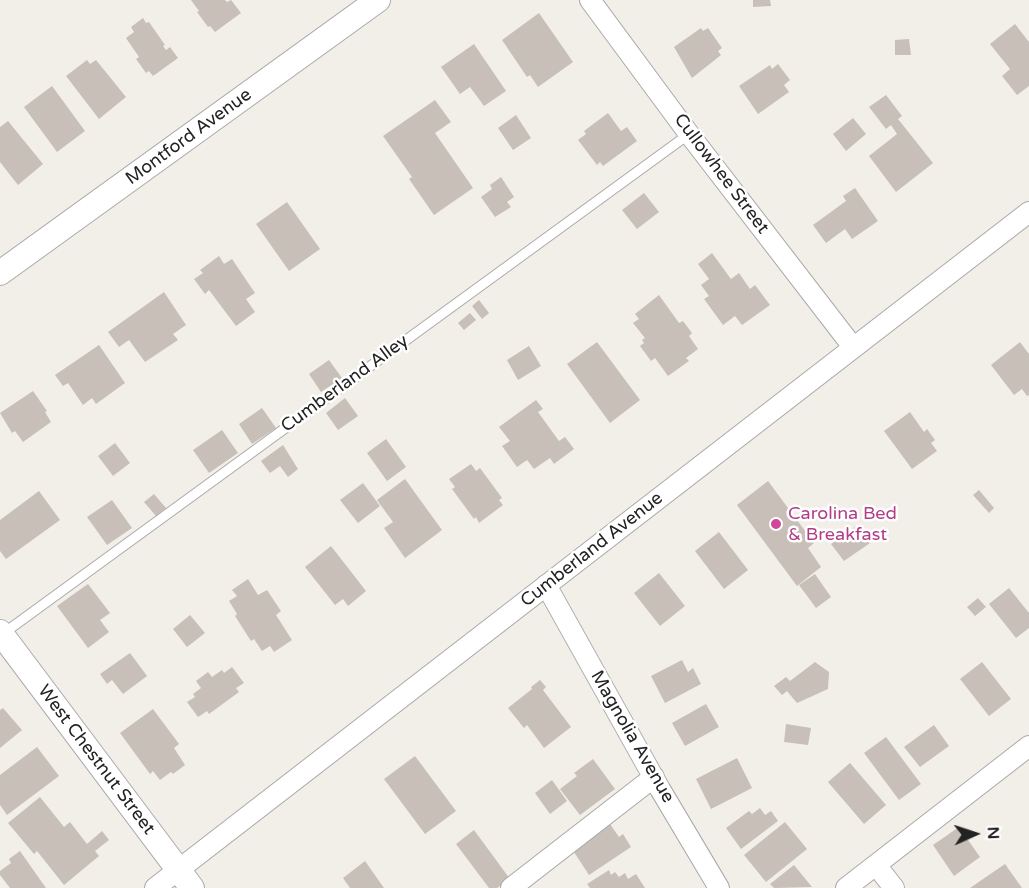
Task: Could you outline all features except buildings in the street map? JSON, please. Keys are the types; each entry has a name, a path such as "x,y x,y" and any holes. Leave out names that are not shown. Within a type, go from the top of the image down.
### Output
{"street":[{"name":"Montford Avenue","path":"0,273 378,0"},
{"name":"Cullowhee Street","path":"590,0 689,134 854,347"},
{"name":"Cumberland Avenue","path":"155,888 186,879 546,585 1029,212"},
{"name":"Magnolia Avenue","path":"546,585 719,888"},
{"name":"West Chestnut Street","path":"1,634 186,879"},
{"path":"846,888 1029,746"},
{"path":"511,888 654,777"},
{"path":"876,865 894,888"}],"lane":[{"name":"Cumberland Alley","path":"1,634 689,134"}],"place":[{"name":"Carolina Bed & Breakfast","path":"776,524"}]}
